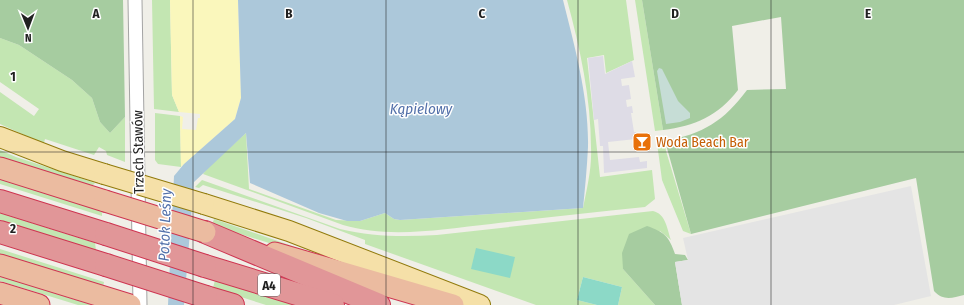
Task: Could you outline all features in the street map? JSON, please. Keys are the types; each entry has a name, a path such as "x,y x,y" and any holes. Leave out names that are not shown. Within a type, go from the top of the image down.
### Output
{"highway":[{"path":"0,168 205,232 453,305"},
{"name":"A4","path":"0,201 333,305"},
{"path":"0,232 234,305"},
{"path":"205,232 378,305"},
{"path":"0,265 130,305"},
{"path":"0,293 39,305"}],"main road":[{"path":"0,137 104,174 296,234 480,305"}],"street":[{"name":"Trzech Stawów","path":"135,0 140,305"}],"green space":[{"path":"0,0 123,0 125,117 110,133 100,122 92,98 72,80 19,45 0,38"},
{"path":"152,0 170,0 172,95 179,112 154,109"},
{"path":"567,0 626,0 634,60 606,73 604,55 587,58 600,177 652,170 655,199 645,207 417,232 379,231 343,225 203,174 209,166 246,133 249,189 336,220 360,221 385,213 394,219 400,220 583,208 591,163 591,129 584,73"},
{"path":"635,0 642,0 663,130 655,131"},
{"path":"642,0 964,0 964,295 948,298 937,294 934,291 916,178 691,234 665,141 691,134 712,124 730,110 747,90 786,89 781,17 732,26 738,90 722,107 705,118 685,126 663,130"},
{"path":"0,38 19,45 72,80 92,98 100,122 110,133 125,117 125,162 107,155 106,151 99,147 94,155 45,139 44,143 40,142 0,124 0,92 34,116 39,109 0,82"},
{"path":"155,113 180,116 181,167 158,164 155,160"},
{"path":"665,141 666,151 691,234 683,231 662,180 657,143"},
{"path":"0,150 16,157 95,183 92,186 0,158"},
{"path":"0,179 102,211 102,216 0,184"},
{"path":"202,180 340,229 364,234 400,236 437,235 653,211 661,215 671,240 660,231 623,269 655,305 618,305 622,287 583,277 577,300 597,305 536,305 365,244 365,240 306,218 203,185 199,188 195,187"},
{"path":"0,213 95,243 96,250 0,220"},
{"path":"214,219 408,286 407,287 212,225"},
{"path":"647,226 662,233 668,239 675,254 685,255 688,260 675,262 682,305 655,305 623,269 622,253 629,234"},
{"path":"476,248 515,257 510,278 471,269"},
{"path":"0,249 104,282 103,287 0,254"},
{"path":"0,276 92,305 78,305 0,281"},
{"path":"583,277 622,287 618,305 597,305 577,300"},
{"path":"215,280 295,305 266,305 213,288"}],"shaded area":[{"path":"603,56 605,74 632,61 635,77 621,79 622,86 629,85 631,99 626,100 627,107 632,106 633,113 631,113 634,132 636,132 636,139 608,142 610,160 639,157 640,162 647,161 647,168 604,173 603,146 600,146 598,119 594,120 588,58"},
{"path":"659,68 662,69 678,101 690,113 690,118 680,122 666,124 657,71"},
{"path":"911,186 931,296 894,305 682,305 675,262 688,260 683,238"}],"sand":[{"path":"170,0 238,0 241,98 235,119 181,167 180,116 183,117 182,129 196,130 200,114 179,112 172,95"}],"water":[{"name":"Kąpielowy","path":"238,0 563,0 584,92 588,129 587,170 583,208 400,220 394,219 385,213 360,221 347,221 319,213 250,183 246,133 194,182 184,305 168,305 174,176 184,164 235,119 241,98"}],"place":[{"name":"Woda Beach Bar","path":"642,142"}],"water label":[{"name":"Potok Leśny","path":"165,225"}]}
